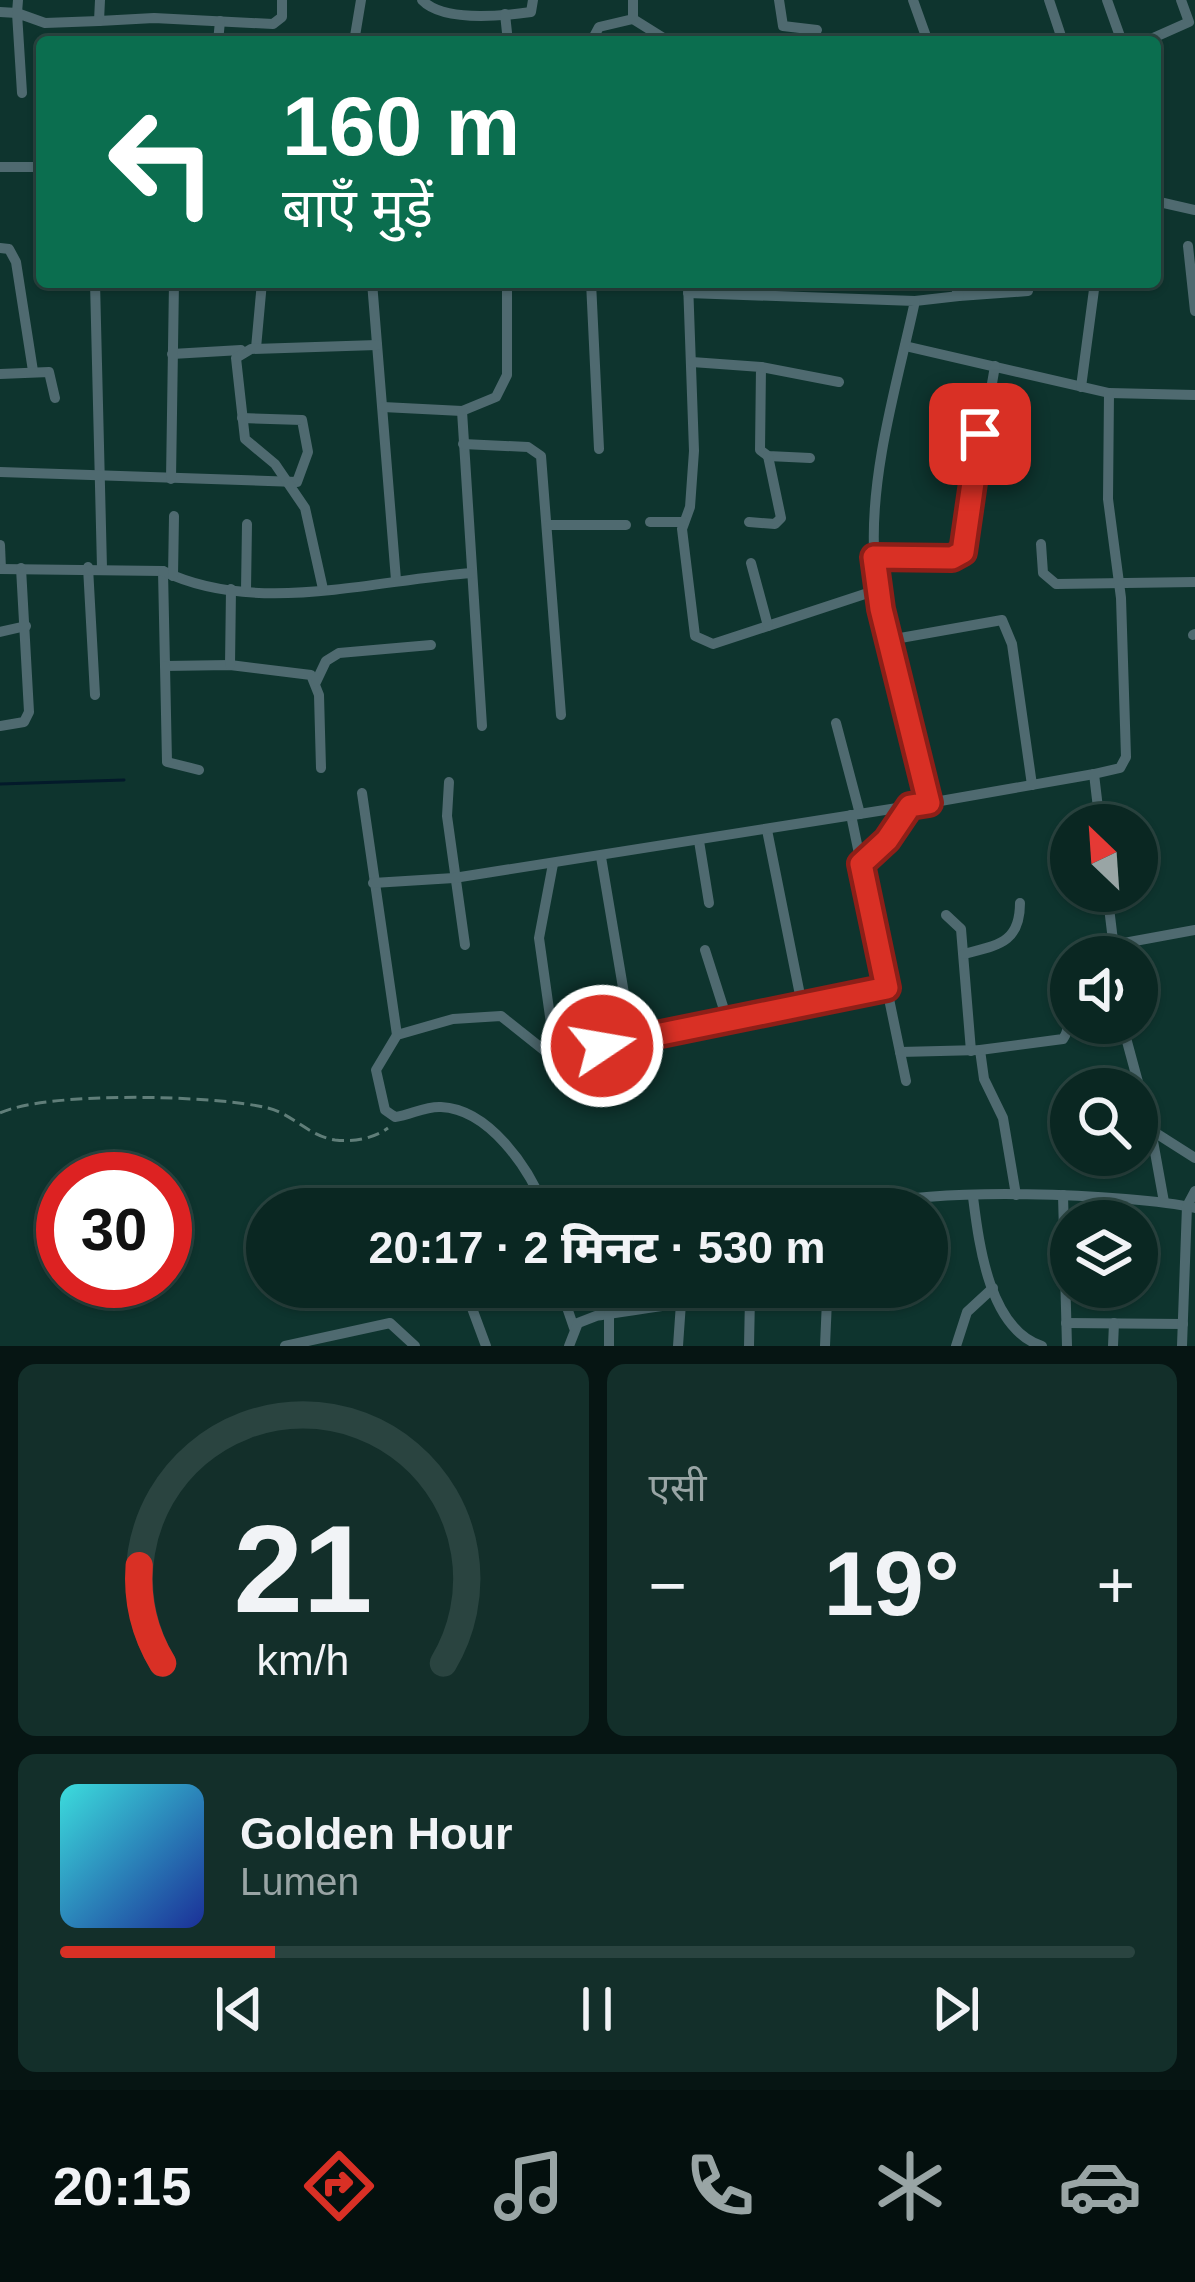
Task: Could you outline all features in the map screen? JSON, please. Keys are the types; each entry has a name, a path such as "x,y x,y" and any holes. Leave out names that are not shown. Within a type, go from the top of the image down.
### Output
{"street":[{"path":"99,21 100,0"},
{"path":"154,17 155,0"},
{"path":"18,6 45,23 154,17 277,24 282,0"},
{"path":"355,36 361,0"},
{"path":"422,0 439,12 505,14 531,12 533,0"},
{"path":"633,19 634,0"},
{"path":"779,0 784,26 818,30"},
{"path":"913,0 926,36"},
{"path":"1049,0 1061,36"},
{"path":"1107,0 1120,36"},
{"path":"1157,36 1192,20 1181,0"},
{"path":"0,12 18,6"},
{"path":"18,6 22,93"},
{"path":"505,14 507,36"},
{"path":"592,36 594,29 633,19 660,36"},
{"path":"219,36 220,21"},
{"path":"0,167 36,167"},
{"path":"1161,202 1195,210"},
{"path":"1189,246 1195,311"},
{"path":"0,248 9,249 16,262 33,371"},
{"path":"95,288 102,568"},
{"path":"171,478 174,288"},
{"path":"261,288 250,349 235,366 242,418 250,449 274,464 292,485 316,538 323,589"},
{"path":"372,288 396,580"},
{"path":"383,407 462,411 496,397 507,375 506,288"},
{"path":"591,288 599,449"},
{"path":"879,599 713,644 699,642 683,574 683,522 693,490 688,288 763,297 916,301 1015,295 1029,288"},
{"path":"762,288 763,297"},
{"path":"831,288 832,298"},
{"path":"956,288 958,296"},
{"path":"1082,387 1094,288"},
{"path":"916,301 875,508 874,557 879,599 929,803"},
{"path":"172,354 377,345"},
{"path":"905,346 1109,393 1195,395"},
{"path":"692,362 761,367 839,382"},
{"path":"874,557 952,558 963,552 995,366"},
{"path":"749,522 776,524 781,518 769,456 759,446 761,367"},
{"path":"0,374 52,374 55,398"},
{"path":"373,883 553,864 1120,768 1126,757 1120,585 1108,499 1109,393"},
{"path":"462,411 482,726"},
{"path":"242,418 302,420 308,452 303,473 292,485"},
{"path":"463,444 536,449 544,464 561,715"},
{"path":"769,456 811,458"},
{"path":"0,472 292,485"},
{"path":"174,516 165,667 167,762 199,770"},
{"path":"650,522 683,522"},
{"path":"246,590 247,524"},
{"path":"549,525 626,524"},
{"path":"1041,544 1048,582 1195,582"},
{"path":"0,545 1,569 88,567 168,573 190,584 246,590 323,589 472,573"},
{"path":"751,563 768,626"},
{"path":"88,567 95,695"},
{"path":"0,726 28,717 21,568"},
{"path":"230,589 230,665"},
{"path":"889,640 1003,620 1012,644 1032,785"},
{"path":"0,632 26,626"},
{"path":"321,768 316,682 326,661 339,653 431,645"},
{"path":"165,667 303,670 316,682"},
{"path":"836,723 906,1081"},
{"path":"1094,775 1097,804"},
{"path":"449,782 454,878 465,945"},
{"path":"362,793 397,1035 376,1070 385,1110 395,1117 441,1107 477,1118 501,1140 531,1188"},
{"path":"861,864 887,840 910,806"},
{"path":"767,830 802,1005"},
{"path":"699,841 709,903"},
{"path":"601,856 632,1041"},
{"path":"553,864 539,938 555,1052"},
{"path":"964,954 1009,940 1018,930 1020,904"},
{"path":"946,915 959,923 976,1051 1003,1118 1016,1195"},
{"path":"1158,940 1195,930"},
{"path":"705,950 727,1019"},
{"path":"397,1035 453,1019 500,1016 540,1047 555,1052 632,1041 887,988"},
{"path":"900,1052 976,1051 1050,1041"},
{"path":"1158,1135 1195,1159"},
{"path":"1158,1166 1165,1202"},
{"path":"1182,1346 1195,1191"},
{"path":"1063,1196 1066,1346"},
{"path":"948,1201 1063,1196 1191,1207"},
{"path":"973,1198 993,1288 1013,1325 1042,1346"},
{"path":"956,1346 967,1312 993,1288"},
{"path":"472,1308 486,1346"},
{"path":"567,1308 574,1328 569,1346"},
{"path":"574,1328 586,1318 648,1308"},
{"path":"678,1346 681,1308"},
{"path":"749,1346 750,1308"},
{"path":"820,1308 826,1346"},
{"path":"609,1314 609,1346"},
{"path":"285,1346 316,1343 390,1323 416,1346"},
{"path":"1066,1323 1183,1324"},
{"path":"1113,1346 1114,1323"}],"path":[{"path":"0,1113 27,1103 171,1098 273,1109 318,1135 343,1140 380,1134 395,1117"}],"waterway":[{"path":"0,784 124,780"}],"route":[{"path":"602,1046 887,988 861,864 887,840 910,806 929,803 881,609 874,557 952,558 963,552 980,434"}]}
